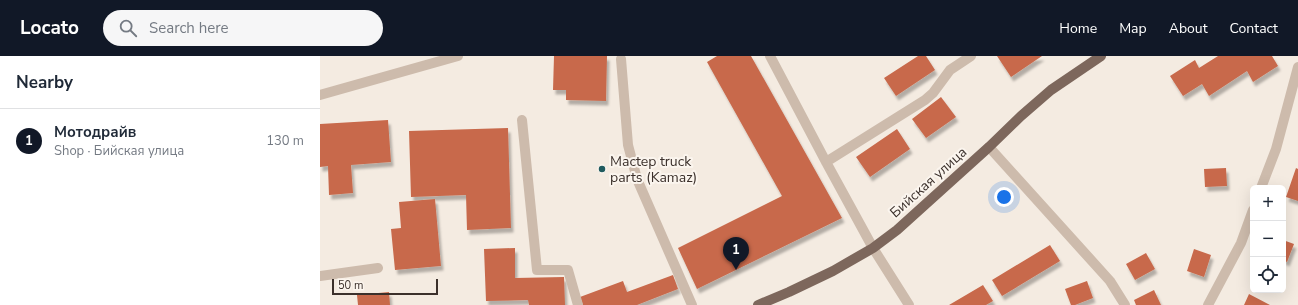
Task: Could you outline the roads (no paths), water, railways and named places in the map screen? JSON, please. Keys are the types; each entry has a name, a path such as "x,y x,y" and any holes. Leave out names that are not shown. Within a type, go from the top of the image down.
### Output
{"main road":[{"name":"Бийская улица","path":"758,305 833,271 873,248 897,230 1051,90 1101,56"}],"street":[{"path":"320,95 458,56"},
{"path":"770,56 873,248 909,305"},
{"path":"826,162 925,100 933,93 950,70 971,56"},
{"path":"621,59 628,145 637,179 692,305"},
{"path":"1262,185 1276,149 1298,67"},
{"path":"522,120 537,270 568,270 578,305"},
{"path":"989,147 1110,281 1125,305"},
{"path":"1208,305 1241,243 1250,218"},
{"path":"320,276 378,268"}],"place":[{"name":"Mactep truck parts (Kamaz)","path":"602,169"},
{"name":"Мотодрайв","path":"736,270"}]}
